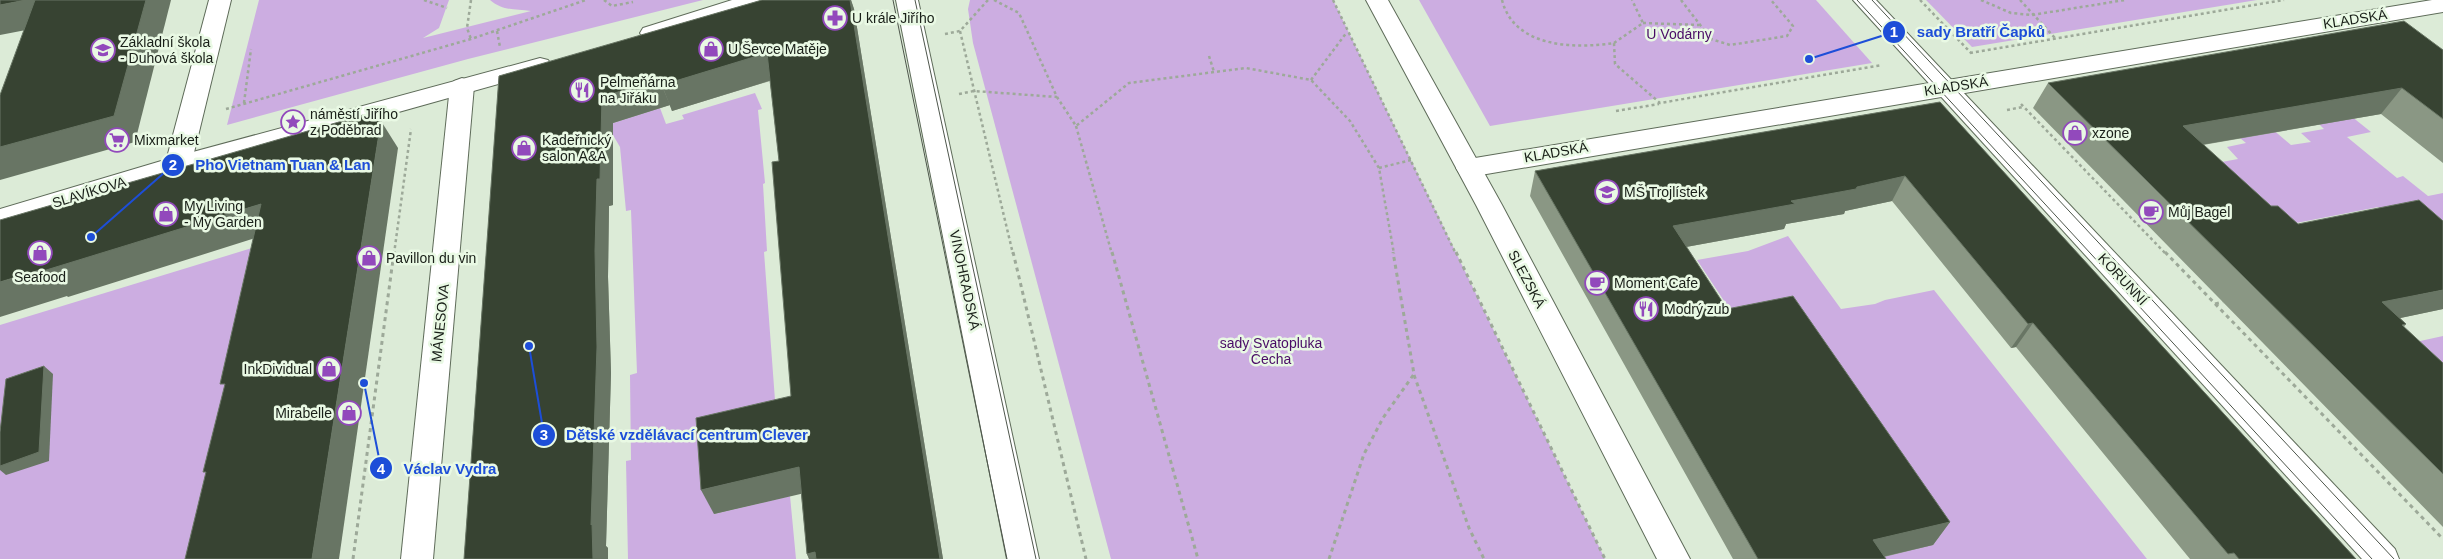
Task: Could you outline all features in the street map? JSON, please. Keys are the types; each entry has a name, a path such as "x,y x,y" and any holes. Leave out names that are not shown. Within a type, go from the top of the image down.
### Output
{"street":[{"path":"178,165 220,0"},
{"path":"629,40 755,0"},
{"name":"VINOHRADSKÁ","path":"907,0 1023,559"},
{"name":"SLEZSKÁ","path":"1377,0 1468,168 1674,559"},
{"name":"KORUNNÍ","path":"1864,0 2383,559"},
{"name":"KLADSKÁ","path":"1468,168 1945,87 2383,7 2443,5"},
{"path":"2383,7 2415,31"},
{"path":"178,165 562,58"},
{"name":"MÁNESOVA","path":"417,559 462,86"},
{"name":"SLAVÍKOVA","path":"0,218 178,165"}],"path":[{"path":"424,0 448,8"},
{"path":"471,0 467,28 471,40"},
{"path":"191,116 244,104 471,40 586,0"},
{"path":"604,0 612,6 633,2"},
{"path":"942,34 960,31 988,0"},
{"path":"994,0 1019,13 1057,97 1076,126 1198,559"},
{"path":"1333,0 1605,559"},
{"path":"1502,0 1506,12 1525,33 1558,45 1595,47 1614,43 1643,23 1700,25"},
{"path":"1632,0 1643,23"},
{"path":"1681,0 1711,39 1730,45 1787,36 1793,26 1771,0"},
{"path":"1920,0 1975,58"},
{"path":"1982,0 2011,13 2032,15 2124,0"},
{"path":"2020,0 2055,39"},
{"path":"2251,0 2256,4"},
{"path":"1970,52 2284,0"},
{"path":"496,31 501,54"},
{"path":"960,31 1086,559"},
{"path":"1311,80 1347,32"},
{"path":"1614,43 1616,64 1660,104 1882,65"},
{"path":"244,104 251,49"},
{"path":"1209,56 1214,72"},
{"path":"1076,126 1129,83 1246,68 1311,80 1350,121 1379,168 1414,374 1469,528 1484,559"},
{"path":"955,94 974,91 1057,97"},
{"path":"2018,101 2443,540"},
{"path":"2002,111 2024,107"},
{"path":"353,559 411,126"},
{"path":"1379,168 1411,160"},
{"path":"2215,304 2223,302"},
{"path":"1329,559 1364,454 1383,418 1414,374"}],"green space":[{"path":"259,0 449,0 439,28 423,38 531,11 504,8 490,0 703,0 468,59 227,125"},
{"name":"sady Svatopluka Čecha","path":"970,0 1333,0 1605,559 1111,559 973,43 968,9"},
{"name":"U Vodárny","path":"1419,0 1816,0 1872,63 1490,126"},
{"path":"1926,0 2257,0 1972,47"},
{"path":"755,93 762,109 758,110 765,183 763,184 767,251 764,252 777,427 714,514 790,496 796,559 628,559 626,461 631,460 630,375 637,373 631,210 626,211 620,147 613,135 613,123 660,108 666,124 684,119 682,115"},
{"path":"2351,116 2371,132 2347,137 2397,178 2403,176 2428,196 2443,193 2443,262 2378,207 2265,229 2200,166 2238,159 2227,147 2246,143 2240,138 2271,128 2291,145 2311,142 2301,133 2324,129 2319,124"},
{"path":"1788,236 1841,309 1875,304 1885,300 1934,290 2147,559 1873,559 1742,328 1697,260 1748,251"},
{"path":"262,245 195,559 0,559 0,325"},
{"path":"2443,336 2443,384 2402,345"}],"building":[{"path":"0,0 26,0 0,5"},
{"path":"35,0 146,0 114,116 0,147 0,95"},
{"path":"762,0 850,0 940,559 816,559 815,552 807,554 799,467 701,490 696,418 791,396 772,162 779,161 767,53 662,85 659,79 602,97 600,179 597,179 595,251 597,347 591,525 593,559 464,559 499,76"},
{"path":"2404,21 2443,50 2443,119 2402,88 2183,126 2271,206 2278,206 2298,224 2419,200 2443,221 2443,290 2382,302 2406,324 2402,325 2443,363 2443,474 2048,83"},
{"path":"1940,102 2356,559 2239,559 2234,553 2228,554 2033,323 2028,324 1905,176 1857,187 1856,189 1791,201 1795,204 1673,226 1727,309 1793,296 1950,522 1873,540 1886,559 1758,559 1535,171"},
{"path":"363,115 381,121 312,559 185,559 206,472 203,472 225,384 220,384 261,204 43,271 43,269 0,282 0,220"},
{"path":"44,366 39,452 0,466 0,432 6,379"}],"tram line":[{"path":"893,0 1007,559"},
{"path":"915,0 1036,559"},
{"path":"1857,0 2372,559"},
{"path":"1872,0 2394,559"}],"place":[{"name":"U krále Jiřího","path":"835,18"},
{"name":"U Ševce Matěje","path":"711,49"},
{"name":"Základní škola - Duhová škola","path":"103,50"},
{"name":"sady Bratří Čapků","path":"1809,59"},
{"name":"Pelmeňárna na Jiřáku","path":"582,90"},
{"name":"náměstí Jiřího z Poděbrad","path":"293,122"},
{"name":"xzone","path":"2075,133"},
{"name":"Mixmarket","path":"117,140"},
{"name":"Kadeřnický salon A&A","path":"524,148"},
{"name":"MŠ Trojlístek","path":"1607,192"},
{"name":"Můj Bagel","path":"2151,212"},
{"name":"My Living - My Garden","path":"166,214"},
{"name":"Pho Vietnam Tuan & Lan","path":"91,237"},
{"name":"Seafood","path":"40,253"},
{"name":"Pavillon du vin","path":"369,258"},
{"name":"Moment Cafe","path":"1597,283"},
{"name":"Modrý zub","path":"1646,309"},
{"name":"Dětské vzdělávací centrum Clever","path":"529,346"},
{"name":"InkDividual","path":"329,369"},
{"name":"Václav Vydra","path":"364,383"},
{"name":"Mirabelle","path":"349,413"}]}
